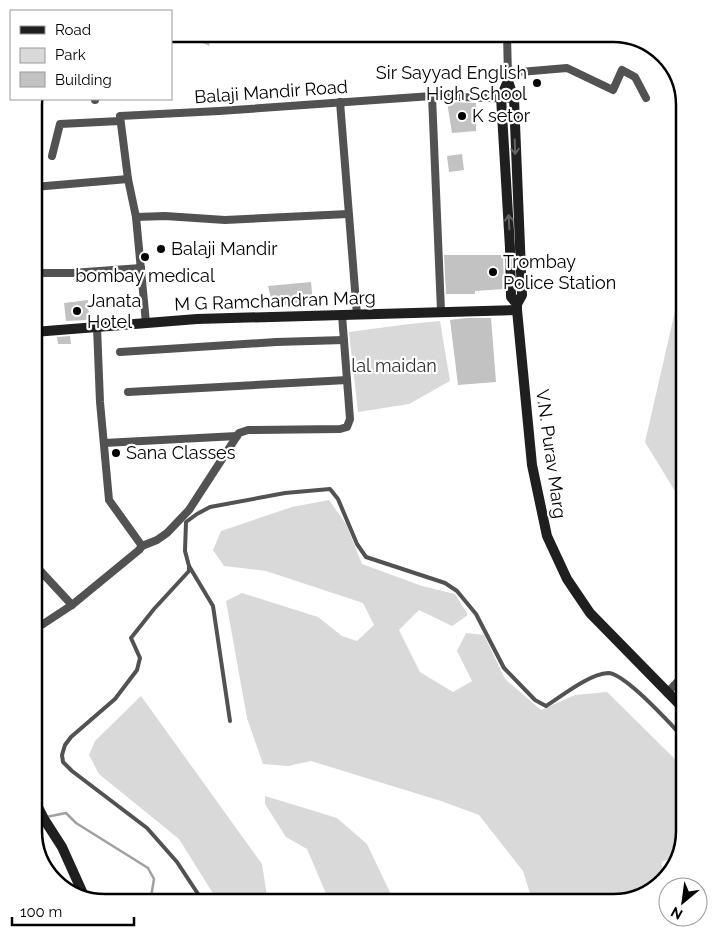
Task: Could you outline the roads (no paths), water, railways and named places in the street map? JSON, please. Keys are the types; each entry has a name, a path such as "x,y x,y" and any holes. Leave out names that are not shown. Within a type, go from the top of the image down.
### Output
{"street":[{"name":"V.N. Purav Marg","path":"507,43 508,77 514,98 510,165"},
{"path":"508,77 567,68 613,90 622,70 635,77 646,98"},
{"name":"V.N. Purav Marg","path":"508,77 501,98 510,165 515,248 511,297 517,307 532,466 547,536 568,579 590,614 676,700"},
{"path":"432,96 441,311"},
{"name":"Balaji Mandir Road","path":"120,121 120,116 432,96 514,98"},
{"path":"340,102 357,315"},
{"path":"52,156 60,124 120,121 128,180 136,217 146,323"},
{"path":"43,186 128,180"},
{"path":"136,217 165,216 225,220 348,214"},
{"path":"43,273 141,268"},
{"name":"M G Ramchandran Marg","path":"43,331 197,319 357,315 517,307"},
{"path":"42,625 72,605 142,546 158,540 167,533 189,510 239,433 248,430 340,429 347,427 350,419 342,314"},
{"path":"97,327 100,402 109,500 142,546"},
{"path":"120,352 276,342 344,340"},
{"path":"128,392 347,380"},
{"path":"104,443 237,436"},
{"path":"42,573 72,605"},
{"path":"667,693 676,683"},
{"path":"42,815 62,847 81,890"}],"lane":[{"path":"230,721 213,606 189,566 185,551 186,522 210,507 285,493 330,489 338,499 357,544 366,557 445,583 457,591 476,614 504,668 535,700 546,706 590,678 609,673 626,680 676,730"},
{"path":"189,566 187,575 154,609 131,638 140,658 134,675 115,699 71,737 65,745 62,755 63,762 72,771 146,828 177,862 198,894"}],"waterway":[{"path":"46,817 66,813 76,823 148,868 154,879 152,894"}],"place":[{"name":"Sir Sayyad English High School","path":"537,83"},
{"name":"K setor","path":"462,116"},
{"name":"Balaji Mandir","path":"161,249"},
{"name":"bombay medical","path":"145,257"},
{"name":"Trombay Police Station","path":"493,272"},
{"name":"Janata Hotel","path":"77,311"},
{"name":"Sana Classes","path":"116,453"}],"park label":[{"name":"lal maidan","path":"394,366"}]}
